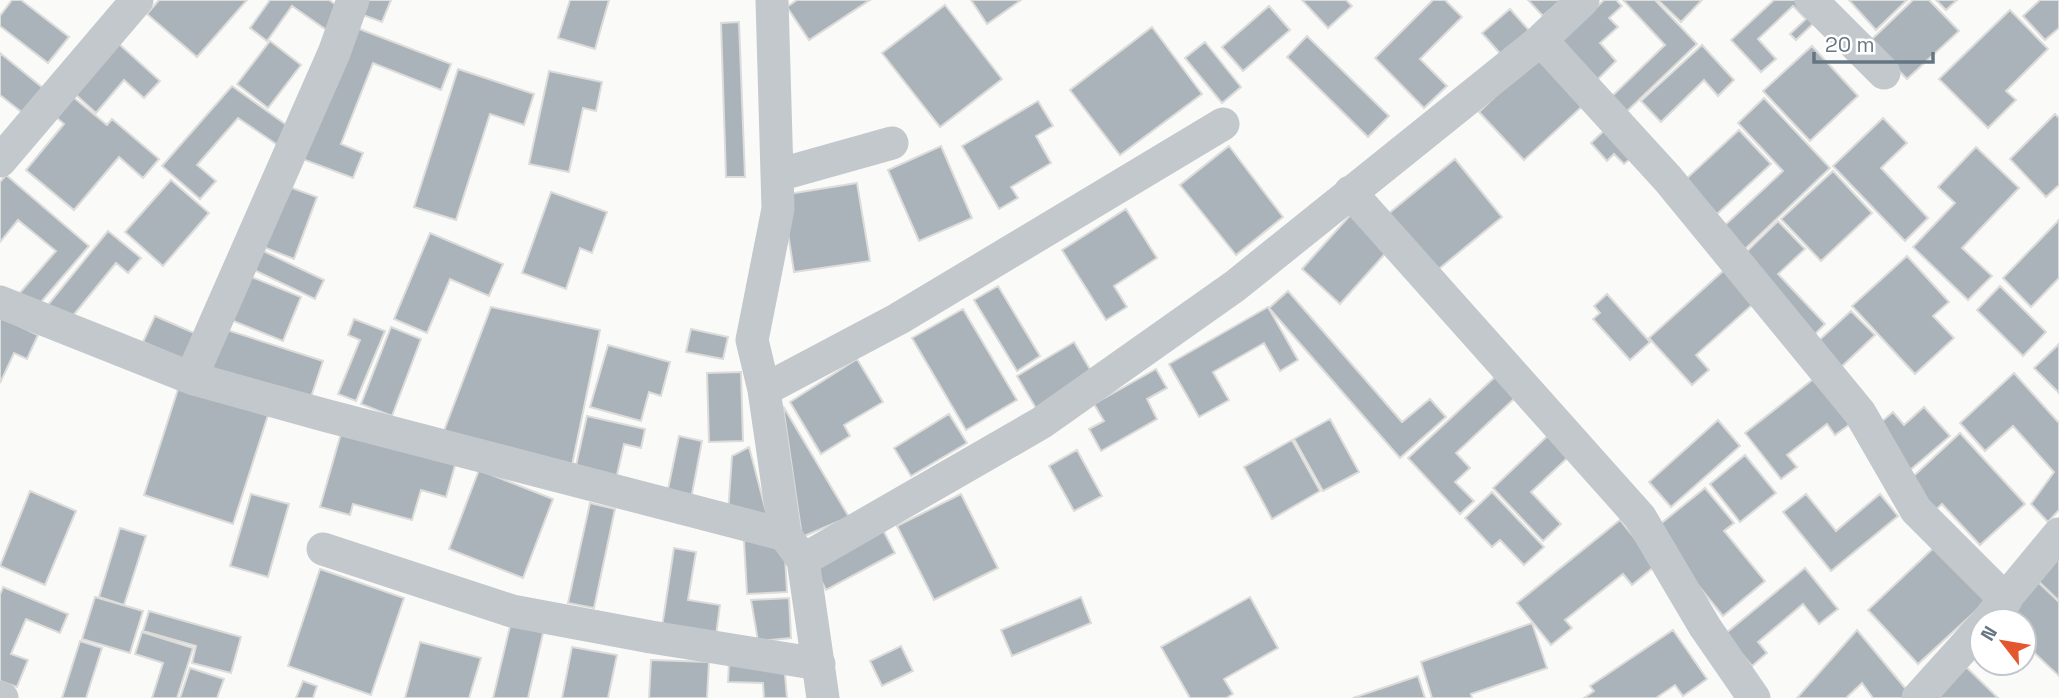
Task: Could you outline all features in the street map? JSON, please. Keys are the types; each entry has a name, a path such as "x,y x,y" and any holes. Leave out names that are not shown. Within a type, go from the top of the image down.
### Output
{"street":[{"path":"0,161 137,0"},
{"path":"191,378 334,53 353,0"},
{"path":"0,302 191,378 794,547 1041,423 1235,286 1541,40 1583,0"},
{"path":"1811,0 1884,74"},
{"path":"773,1 778,209 752,341 819,664 823,698"},
{"path":"1541,40 1668,179 1860,412 1916,510 1993,607"},
{"path":"764,390 898,319 1223,124"},
{"path":"778,174 892,143"},
{"path":"1350,192 1640,517 1705,627 1754,698"},
{"path":"1999,607 2059,534"},
{"path":"323,549 512,611 819,664"},
{"path":"1918,698 1968,643"}],"building":[{"path":"12,0 21,0 69,37 48,63 0,26 0,16"},
{"path":"159,0 247,0 197,57 147,14"},
{"path":"270,0 329,0 343,10 328,31 292,6 267,41 250,28"},
{"path":"360,0 391,0 382,22 355,12"},
{"path":"570,0 609,0 595,49 558,38"},
{"path":"797,0 870,0 809,40 787,7"},
{"path":"971,0 1021,0 987,24"},
{"path":"1302,0 1346,0 1352,6 1328,28"},
{"path":"1433,0 1445,0 1462,17 1420,59 1447,86 1424,108 1375,58"},
{"path":"1528,0 1561,0 1543,16"},
{"path":"1604,0 1616,0 1622,6 1609,18 1618,27 1600,43 1616,61 1596,81 1559,43"},
{"path":"1623,0 1655,0 1697,44 1622,116 1607,101 1665,45"},
{"path":"1658,0 1702,0 1681,22"},
{"path":"1774,0 1798,0 1817,20 1796,40 1790,34 1806,19 1793,6 1758,39 1776,59 1761,72 1731,40"},
{"path":"1849,0 1907,0 1876,30"},
{"path":"1913,0 1929,0 1959,31 1907,79 1870,41"},
{"path":"1936,0 1957,0 1946,10"},
{"path":"2040,0 2059,0 2059,28 2045,40 2023,16"},
{"path":"945,5 1002,79 940,127 882,53"},
{"path":"1269,6 1290,30 1243,71 1222,47"},
{"path":"1510,9 1534,36 1506,60 1482,33"},
{"path":"2010,10 2048,49 2006,91 2016,100 1988,128 1939,79"},
{"path":"739,22 745,177 726,177 721,23"},
{"path":"349,25 451,64 441,90 373,63 341,144 363,153 353,178 297,157"},
{"path":"1152,27 1202,94 1120,155 1070,90"},
{"path":"1307,36 1389,116 1368,137 1287,57"},
{"path":"270,41 301,65 268,108 237,84"},
{"path":"1205,42 1241,87 1222,103 1185,58"},
{"path":"119,44 160,81 144,98 124,80 96,113 74,93"},
{"path":"1702,45 1734,80 1718,96 1704,80 1661,122 1641,101"},
{"path":"1812,46 1858,96 1810,141 1763,91"},
{"path":"1542,52 1588,101 1524,160 1479,112"},
{"path":"0,53 43,88 24,114 0,95"},
{"path":"458,69 534,94 524,125 490,114 456,220 414,207"},
{"path":"549,71 602,82 596,111 583,108 569,172 529,164"},
{"path":"232,86 292,129 282,148 238,118 197,165 216,181 200,199 162,166"},
{"path":"73,97 107,125 112,119 159,159 143,178 119,157 74,210 26,170 64,124 56,117"},
{"path":"1764,98 1830,168 1745,249 1724,226 1783,171 1738,123"},
{"path":"1038,101 1053,126 1036,136 1051,163 1011,187 1018,198 999,209 962,146"},
{"path":"2055,114 2059,118 2059,185 2046,197 2010,159"},
{"path":"1883,118 1907,143 1881,168 1928,218 1905,241 1833,166"},
{"path":"1611,124 1637,153 1624,164 1614,154 1607,161 1591,143"},
{"path":"1739,130 1771,164 1717,214 1685,180"},
{"path":"941,146 972,218 919,241 888,170"},
{"path":"1229,146 1283,217 1236,255 1180,185"},
{"path":"1976,147 2019,188 1962,248 1992,276 1968,300 1913,247 1955,203 1938,187"},
{"path":"1455,159 1502,217 1429,277 1382,219"},
{"path":"1833,171 1872,213 1821,261 1781,219"},
{"path":"6,175 89,246 35,309 18,295 56,251 18,220 0,242 0,182"},
{"path":"171,180 209,213 163,266 125,232"},
{"path":"857,183 870,261 794,272 782,195"},
{"path":"284,185 317,197 294,259 261,246"},
{"path":"551,192 607,212 592,253 580,248 566,289 522,273"},
{"path":"1126,209 1157,258 1114,286 1127,307 1106,320 1062,250"},
{"path":"1353,212 1391,247 1340,304 1302,269"},
{"path":"2059,220 2059,278 2031,307 2003,278"},
{"path":"1778,221 1805,249 1778,274 1825,324 1810,339 1737,261"},
{"path":"108,231 141,258 128,273 116,263 67,323 47,306"},
{"path":"430,233 503,264 489,296 450,279 427,333 394,319"},
{"path":"261,250 324,280 315,299 252,269"},
{"path":"1907,256 1949,302 1933,316 1954,338 1915,374 1852,306"},
{"path":"1732,263 1762,296 1696,355 1709,370 1692,385 1649,338"},
{"path":"249,276 301,297 283,341 231,320"},
{"path":"998,286 1040,356 1017,371 974,300"},
{"path":"2000,286 2046,332 2023,356 1977,310"},
{"path":"1288,291 1402,422 1430,399 1446,417 1400,458 1269,308"},
{"path":"1607,294 1650,342 1630,360 1593,319 1600,313 1594,306"},
{"path":"491,307 600,330 571,470 442,436"},
{"path":"1268,307 1298,360 1280,371 1264,343 1213,372 1229,400 1199,417 1169,364"},
{"path":"963,309 1017,400 966,430 912,338"},
{"path":"1851,311 1875,335 1838,370 1814,345"},
{"path":"155,316 201,336 190,362 143,342"},
{"path":"0,317 38,335 27,359 14,353 0,383"},
{"path":"354,319 385,331 356,401 338,394 360,340 348,335"},
{"path":"391,327 421,339 392,416 361,404"},
{"path":"221,328 323,361 307,409 206,375"},
{"path":"691,329 728,337 723,359 686,352"},
{"path":"1074,342 1094,376 1037,410 1017,376"},
{"path":"2059,344 2059,393 2034,368"},
{"path":"608,345 670,362 661,396 649,392 641,421 590,407"},
{"path":"857,359 883,402 844,425 850,436 821,454 790,402"},
{"path":"1156,369 1167,388 1147,399 1157,419 1101,451 1089,429 1104,421 1094,404"},
{"path":"741,372 743,441 709,442 707,373"},
{"path":"1821,373 1857,419 1835,435 1827,424 1787,455 1797,467 1781,479 1745,433"},
{"path":"2014,373 2059,423 2059,510 2048,522 2031,504 2054,472 2013,426 1985,451 1960,423"},
{"path":"1496,376 1516,397 1456,453 1470,468 1455,482 1474,501 1460,514 1408,458"},
{"path":"181,380 270,409 233,524 144,495"},
{"path":"783,406 849,517 802,537"},
{"path":"1924,407 1950,436 1909,471 1873,429 1893,412 1904,425"},
{"path":"949,414 967,443 911,476 894,448"},
{"path":"587,416 645,429 641,448 624,444 616,479 575,470"},
{"path":"1330,419 1359,472 1323,491 1294,439"},
{"path":"1718,420 1740,446 1671,507 1649,482"},
{"path":"344,423 458,455 446,497 421,490 412,520 353,504 350,515 320,507"},
{"path":"1558,426 1578,448 1531,492 1561,524 1543,541 1493,488"},
{"path":"1960,433 2025,504 1980,545 1942,504 1931,514 1904,485"},
{"path":"679,436 702,441 691,499 667,494"},
{"path":"1292,440 1320,491 1272,519 1244,467"},
{"path":"749,447 768,519 728,513 732,456"},
{"path":"1077,450 1102,496 1074,511 1049,466"},
{"path":"1745,455 1776,493 1740,522 1710,484"},
{"path":"479,470 553,499 523,578 449,549"},
{"path":"1705,488 1734,523 1724,531 1765,581 1723,616 1653,530"},
{"path":"30,491 76,511 45,585 0,566"},
{"path":"1492,492 1544,547 1524,565 1500,540 1492,547 1465,518"},
{"path":"251,494 289,504 268,577 230,566"},
{"path":"961,494 998,568 934,600 897,526"},
{"path":"1806,494 1836,531 1880,494 1898,516 1831,571 1783,512"},
{"path":"590,503 615,509 594,608 568,603"},
{"path":"1620,520 1656,565 1632,585 1623,574 1565,620 1572,628 1551,645 1517,603"},
{"path":"120,528 146,536 124,605 99,597"},
{"path":"882,528 895,553 826,590 813,565"},
{"path":"784,539 787,592 747,594 744,541"},
{"path":"1942,540 1993,595 1980,607 1968,607 1968,618 1918,664 1868,610"},
{"path":"674,548 696,552 688,600 720,605 716,635 662,627"},
{"path":"2059,554 2059,601 2036,579"},
{"path":"1805,568 1838,609 1819,624 1803,604 1758,642 1767,653 1752,666 1725,634"},
{"path":"320,569 404,598 371,695 288,666"},
{"path":"2038,582 2059,602 2059,676 2038,656 2038,607 2015,607"},
{"path":"3,587 68,614 60,633 26,619 11,654 28,660 17,687 0,681 0,595"},
{"path":"95,597 143,611 130,653 82,639"},
{"path":"1081,597 1091,623 1012,656 1001,630"},
{"path":"1250,597 1278,648 1224,679 1233,694 1226,698 1190,698 1161,647"},
{"path":"789,598 791,638 758,641 751,600"},
{"path":"149,611 241,637 231,673 192,663 196,646 143,631"},
{"path":"511,622 544,629 528,698 493,698"},
{"path":"1532,623 1547,668 1471,694 1472,698 1432,698 1421,662"},
{"path":"1673,630 1707,679 1683,696 1675,685 1656,698 1584,698 1594,691 1590,686"},
{"path":"1857,630 1910,694 1906,698 1873,698 1862,683 1846,698 1797,698"},
{"path":"142,632 193,648 177,698 152,698 163,663 135,654"},
{"path":"80,641 102,648 86,698 62,698"},
{"path":"420,642 481,658 469,698 405,698"},
{"path":"901,646 913,671 882,686 870,661"},
{"path":"572,647 617,655 608,698 562,698"},
{"path":"651,660 709,662 707,698 649,698"},
{"path":"729,662 784,663 787,698 764,698 763,683 728,682"},
{"path":"1962,663 1968,669 1968,677 1976,677 1998,698 1928,698"},
{"path":"190,668 224,679 217,698 180,698"},
{"path":"1418,676 1425,698 1353,698"},
{"path":"303,681 317,686 313,698 296,698"}]}
